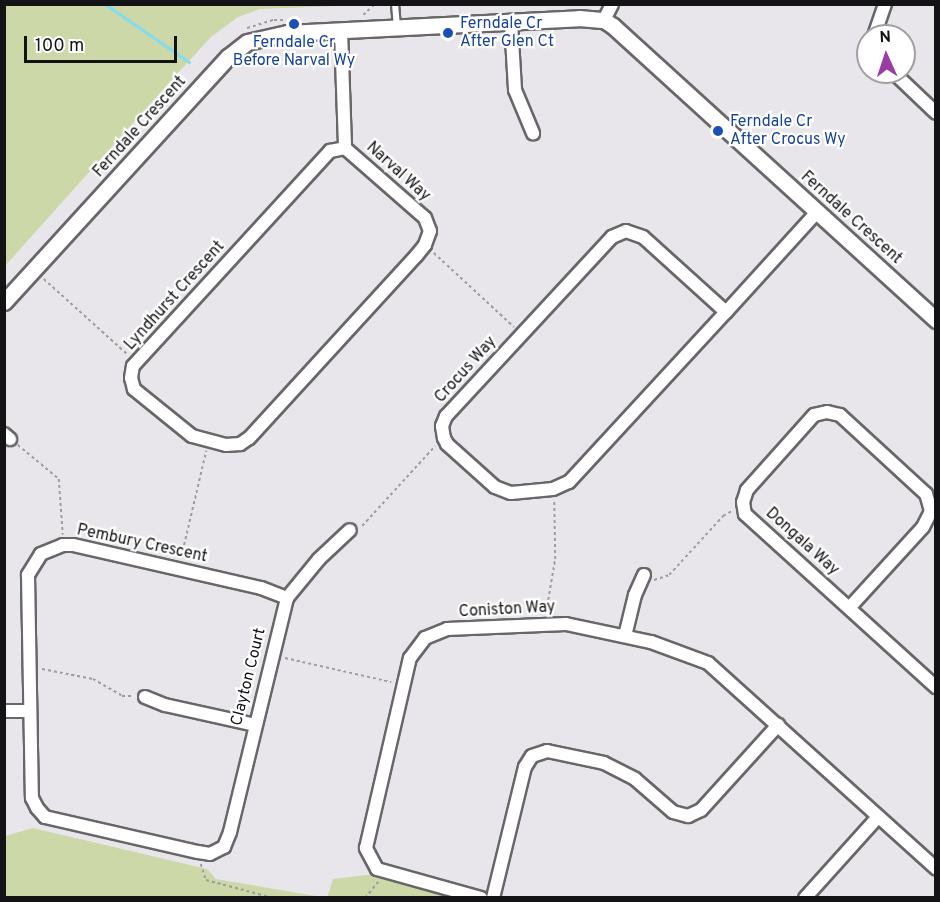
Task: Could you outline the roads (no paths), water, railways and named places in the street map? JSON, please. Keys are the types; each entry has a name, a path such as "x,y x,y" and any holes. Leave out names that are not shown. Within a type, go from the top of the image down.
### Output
{"street":[{"path":"604,20 612,4"},
{"path":"878,24 885,4"},
{"name":"Ferndale Crescent","path":"4,302 238,47 267,36 579,18 604,20 936,320"},
{"path":"511,22 515,90 533,133"},
{"name":"Narval Way","path":"341,31 345,148 425,218 430,231"},
{"path":"906,84 936,113"},
{"name":"Lyndhurst Crescent","path":"345,148 330,151 137,362 131,378 134,389 183,431 209,442 233,445 249,438 425,245 430,231"},
{"path":"726,312 817,212"},
{"name":"Crocus Way","path":"626,231 643,237 726,312 569,482 553,489 511,493 495,487 447,444 444,438 442,426 446,416 612,237 626,231"},
{"name":"Dongala Way","path":"850,607 923,527 931,511 926,495 840,415 826,412 814,415 747,490 745,514 936,687"},
{"name":"Clayton Court","path":"219,852 224,847 230,832 287,598 301,579 350,530"},
{"name":"Pembury Crescent","path":"219,852 198,852 45,817 32,798 28,576 41,554 63,545 261,588 287,598"},
{"path":"625,636 635,595 644,575"},
{"name":"Coniston Way","path":"481,897 377,869 366,848 410,658 425,638 436,632 566,624 651,642 708,663 936,868"},
{"path":"144,697 165,705 255,725"},
{"path":"4,711 30,711"},
{"path":"493,897 525,767 532,756 547,751 604,763 635,779 673,813 688,816 701,810 778,725"},
{"path":"805,897 878,817"}],"lane":[{"path":"395,4 397,28"}],"waterway":[{"path":"105,4 189,62"}],"place":[{"name":"Ferndale Cr Before Narval Wy","path":"294,24"},
{"name":"Ferndale Cr After Glen Ct","path":"448,33"},
{"name":"Ferndale Cr After Crocus Wy","path":"718,131"}]}
